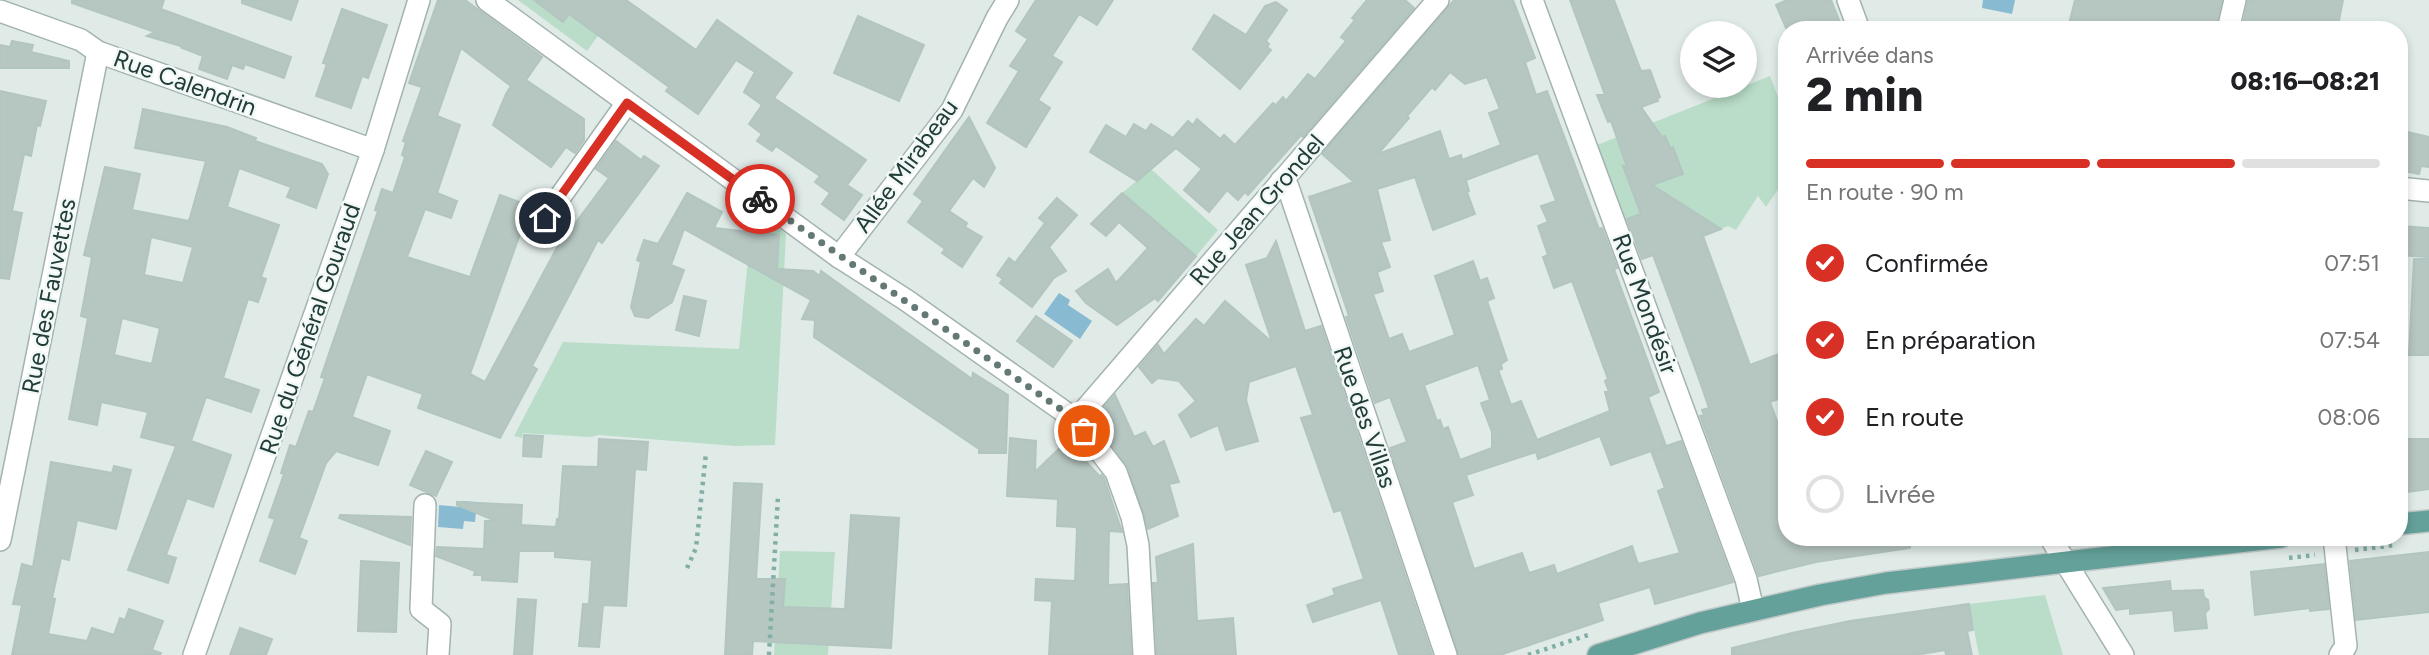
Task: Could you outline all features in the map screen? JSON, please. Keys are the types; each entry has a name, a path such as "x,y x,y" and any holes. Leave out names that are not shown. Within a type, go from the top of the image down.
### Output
{"main road":[{"path":"2408,531 2429,521"},
{"path":"1598,655 1666,633 1820,594 1886,583 2203,546"}],"street":[{"name":"Rue du Général Gouraud","path":"194,655 373,150 419,0"},
{"path":"487,0 839,257 906,300 1076,420 1116,472 1132,517 1138,545 1144,655"},
{"name":"Allée Mirabeau","path":"839,257 952,110 1008,0"},
{"name":"Rue Jean Grondel","path":"1076,420 1438,0"},
{"name":"Rue Mondésir","path":"1532,0 1746,579 1753,610"},
{"path":"1848,0 1856,21"},
{"path":"2230,21 2235,0"},
{"name":"Rue Calendrin","path":"0,11 81,40 99,51 373,150"},
{"name":"Rue des Fauvettes","path":"0,540 99,51"},
{"path":"545,218 627,103"},
{"name":"Rue des Villas","path":"1281,181 1288,187 1446,655"},
{"path":"2408,189 2429,191"},
{"path":"425,505 421,609 440,624 438,655"},
{"path":"2055,546 2123,655"},
{"path":"2335,546 2346,646 2340,655"}],"path":[{"path":"687,568 696,548 706,453"},
{"path":"769,655 778,496"},
{"path":"2282,559 2331,546"}],"green space":[{"path":"518,0 624,0 587,51"},
{"path":"1770,76 1778,97 1778,189 1766,207 1758,196 1736,230 1728,226 1720,229 1675,201 1625,220 1597,145 1715,98 1757,98 1757,81"},
{"path":"1151,169 1218,230 1196,256 1122,193"},
{"path":"753,210 786,234 775,445 735,446 599,435 591,437 523,433 522,438 514,436 563,342 739,349"},
{"path":"780,551 835,552 828,655 774,655"},
{"path":"2045,595 2063,655 1979,655 1969,604"}],"water":[{"path":"1983,0 2015,0 2012,14 1982,8"},
{"path":"1059,293 1070,300 1068,305 1092,321 1080,339 1044,314"},
{"path":"461,501 477,502 475,522 464,521 463,529 438,527 439,505 460,507"}],"building":[{"path":"72,0 164,0 161,9 291,57 284,78 245,64 243,69 232,65 227,79 199,69 203,56 147,36 155,32 72,3"},
{"path":"242,0 298,0 291,20 242,3"},
{"path":"438,0 465,0 542,57 526,80 584,119 584,140 575,153 566,147 551,167 493,125 511,86 461,48 437,116 460,125 437,193 457,201 451,218 425,209 407,257 470,277 500,195 530,206 470,374 485,382 568,227 571,229 609,178 596,169 616,141 641,160 644,156 659,166 602,243 598,240 532,366 537,369 500,438 418,408 423,394 367,374 352,417 390,431 378,465 336,451 326,463 299,538 307,541 295,574 260,561 275,519 269,517 284,474 281,473 290,445 296,447 309,411 313,412 325,378 321,377 378,211 375,210 382,189 393,193 405,157 402,155 406,142 403,141 422,87 409,83"},
{"path":"534,0 626,0 696,50 717,20 792,73 774,98 866,160 847,185 862,195 844,220 822,204 830,193 815,182 820,176 776,146 772,151 757,141 762,134 749,124 762,105 744,92 755,72 736,60 698,114 666,91 669,87 569,14 563,22"},
{"path":"1036,0 1113,0 1097,25 1079,14 1052,56 1062,62 1038,100 1050,108 1026,147 987,123 1019,71 1010,66 1028,39 1016,31"},
{"path":"1367,0 1405,0 1414,8 1303,137 1301,135 1248,195 1245,192 1238,200 1227,190 1209,212 1184,190 1202,169 1176,148 1137,181 1090,152 1106,125 1126,137 1134,124 1146,131 1151,124 1173,138 1188,121 1193,125 1197,119 1220,139 1224,135 1235,145 1273,103 1276,105 1283,97 1286,101 1308,74 1315,79 1346,41 1341,37"},
{"path":"1454,0 1513,0 1535,58 1525,62 1536,95 1547,91 1599,229 1602,228 1617,268 1614,269 1659,392 1648,397 1666,446 1681,441 1733,582 1655,604 1650,587 1598,603 1603,620 1500,655 1459,655 1390,448 1407,442 1390,397 1375,403 1309,197 1354,182 1322,154","holes":["1450,72 1465,84 1487,77 1500,109 1489,113 1501,145 1462,160 1461,155 1449,159 1440,131 1378,154 1432,87 1435,90","1538,153 1556,201 1541,206 1548,222 1538,226 1548,255 1543,257 1554,288 1572,281 1608,379 1605,381 1609,392 1605,392 1610,411 1537,440 1521,401 1511,405 1498,370 1502,369 1501,364 1507,360 1487,301 1494,298 1487,278 1480,281 1473,261 1435,276 1455,335 1409,352 1402,334 1389,339 1373,294 1383,291 1377,272 1390,267 1381,242 1390,240 1377,189 1415,177 1433,230 1475,214 1467,192 1466,180","1478,365 1490,400 1481,403 1492,432 1492,448 1460,460 1448,427 1443,429 1440,420 1437,421 1424,385","1600,436 1611,465 1651,451 1665,488 1658,491 1680,553 1638,564 1632,546 1557,574 1554,565 1529,573 1522,553 1474,569 1452,502 1473,495 1466,475 1536,452 1538,459"]},
{"path":"1570,0 1614,0 1641,71 1650,70 1660,97 1658,101 1641,107 1662,137 1665,136 1670,148 1673,147 1683,174 1652,185 1721,229 1703,236 1750,365 1778,354 1778,399 1770,402 1778,424 1778,546 1910,548 1816,562 1759,576 1700,416 1704,415 1702,410 1709,408 1699,379 1653,255 1642,259 1627,219 1641,214 1623,166 1627,167 1611,121 1608,122 1597,95 1605,95"},
{"path":"1787,0 1831,0 1839,21 1783,21 1776,5"},
{"path":"2075,0 2222,0 2217,21 2070,20"},
{"path":"2248,0 2343,0 2339,21 2244,21"},
{"path":"1276,2 1287,10 1266,41 1271,50 1240,89 1193,49 1214,15 1246,35 1265,6"},
{"path":"342,9 387,25 368,78 362,76 351,108 316,96 327,64 323,63"},
{"path":"858,16 924,45 899,101 834,73"},
{"path":"12,41 33,45 31,52 69,61 69,68 0,68 0,45 10,47"},
{"path":"0,91 46,101 40,126 37,125 31,156 24,154 12,211 22,213 9,279 0,278"},
{"path":"143,109 227,127 256,138 255,141 322,164 328,174 316,208 287,197 291,187 239,168 227,207 279,225 261,277 266,279 258,302 248,299 223,378 259,390 251,412 206,397 191,441 231,455 213,507 187,498 166,555 176,558 168,583 128,570 176,446 141,437 148,412 101,402 97,425 69,419 88,318 81,316 92,257 84,255 105,167 140,174 132,210 189,221 206,161 135,148","holes":["151,237 193,247 183,283 144,275","122,318 160,328 152,364 114,355"]},
{"path":"969,117 995,168 984,187 973,178 949,211 967,223 965,227 982,237 962,267 942,253 945,249 908,222 923,201 914,194"},
{"path":"2408,132 2429,137 2429,167 2421,166 2419,174 2408,172"},
{"path":"687,193 722,212 714,228 779,235 777,269 813,271 820,276 821,271 972,379 973,373 1008,395 1006,453 979,453 979,449 814,337 815,320 802,319 811,300 684,229 671,265 684,270 672,302 648,318 635,316 631,307 641,262 637,260 644,240 658,244"},
{"path":"1122,193 1196,256 1158,301 1155,298 1117,325 1086,303 1076,291 1108,269 1116,283 1148,248 1119,222 1106,236 1091,224"},
{"path":"1057,198 1077,215 1049,247 1066,271 1054,278 1032,307 1000,283 1003,279 997,275 1009,258 1015,263 1045,223 1039,218"},
{"path":"2408,227 2429,228 2429,257 2408,256"},
{"path":"1276,241 1305,331 1321,326 1432,655 1399,655 1381,600 1313,622 1307,605 1335,595 1333,589 1364,579 1341,510 1334,512 1301,418 1313,415 1296,366 1249,382 1246,400 1258,441 1226,450 1218,425 1191,437 1179,415 1196,401 1179,381 1158,378 1152,383 1139,367 1158,345 1164,354 1196,319 1204,326 1225,301 1272,342 1246,265 1267,258"},
{"path":"2414,259 2429,259 2429,355 2409,355"},
{"path":"684,296 706,301 699,336 676,330"},
{"path":"1036,316 1072,341 1053,367 1017,341"},
{"path":"1115,395 1134,437 1145,432 1153,447 1164,441 1179,482 1169,484 1178,516 1148,529 1128,467 1099,429 1098,414"},
{"path":"524,435 543,436 541,457 523,456"},
{"path":"1010,438 1036,441 1035,472 1067,441 1102,479 1101,474 1104,478 1122,532 1109,531 1108,585 1127,584 1131,655 1049,655 1052,601 1035,600 1036,579 1075,581 1077,530 1076,527 1057,526 1058,499 1007,496"},
{"path":"599,439 648,442 646,470 635,469 626,606 603,605 599,647 579,646 583,604 589,604 592,560 555,557 555,551 519,551 517,582 482,580 482,575 474,575 475,571 436,556 437,547 484,549 485,521 496,521 457,505 457,502 522,505 521,525 556,527 557,519 559,520 563,466 598,467"},
{"path":"2408,439 2429,439 2429,489 2408,492"},
{"path":"426,451 452,462 436,496 410,485"},
{"path":"51,462 112,473 114,466 131,470 116,529 77,520 69,560 61,558 52,598 55,599 48,634 87,641 92,628 114,635 120,618 125,620 129,609 163,621 152,650 161,653 160,655 12,655 22,605 13,604 22,564 33,567"},
{"path":"734,483 762,484 756,579 785,579 783,607 845,609 851,515 899,518 891,648 753,641 752,655 725,655"},
{"path":"340,515 411,517 410,545 339,518"},
{"path":"1193,544 1197,621 1233,618 1236,655 1157,655 1153,583 1158,583 1156,557"},
{"path":"2429,552 2429,612 2356,620 2350,561"},
{"path":"361,561 399,563 396,632 358,631"},
{"path":"2324,564 2329,609 2310,611 2310,608 2255,615 2251,572"},
{"path":"2170,581 2171,591 2203,590 2209,609 2205,613 2207,628 2175,631 2173,610 2130,614 2130,608 2116,610 2103,588"},
{"path":"518,599 536,600 532,655 514,655"},
{"path":"1969,604 1973,630 1967,631 1972,655 1946,655 1945,650 1916,655 1732,655 1732,648 1792,633 1850,621"},
{"path":"240,628 272,639 266,655 230,655"}],"way so far":[{"path":"760,199 839,257 906,300 1076,420 1084,431"}],"route":[{"path":"545,218 627,103 760,199"}]}
